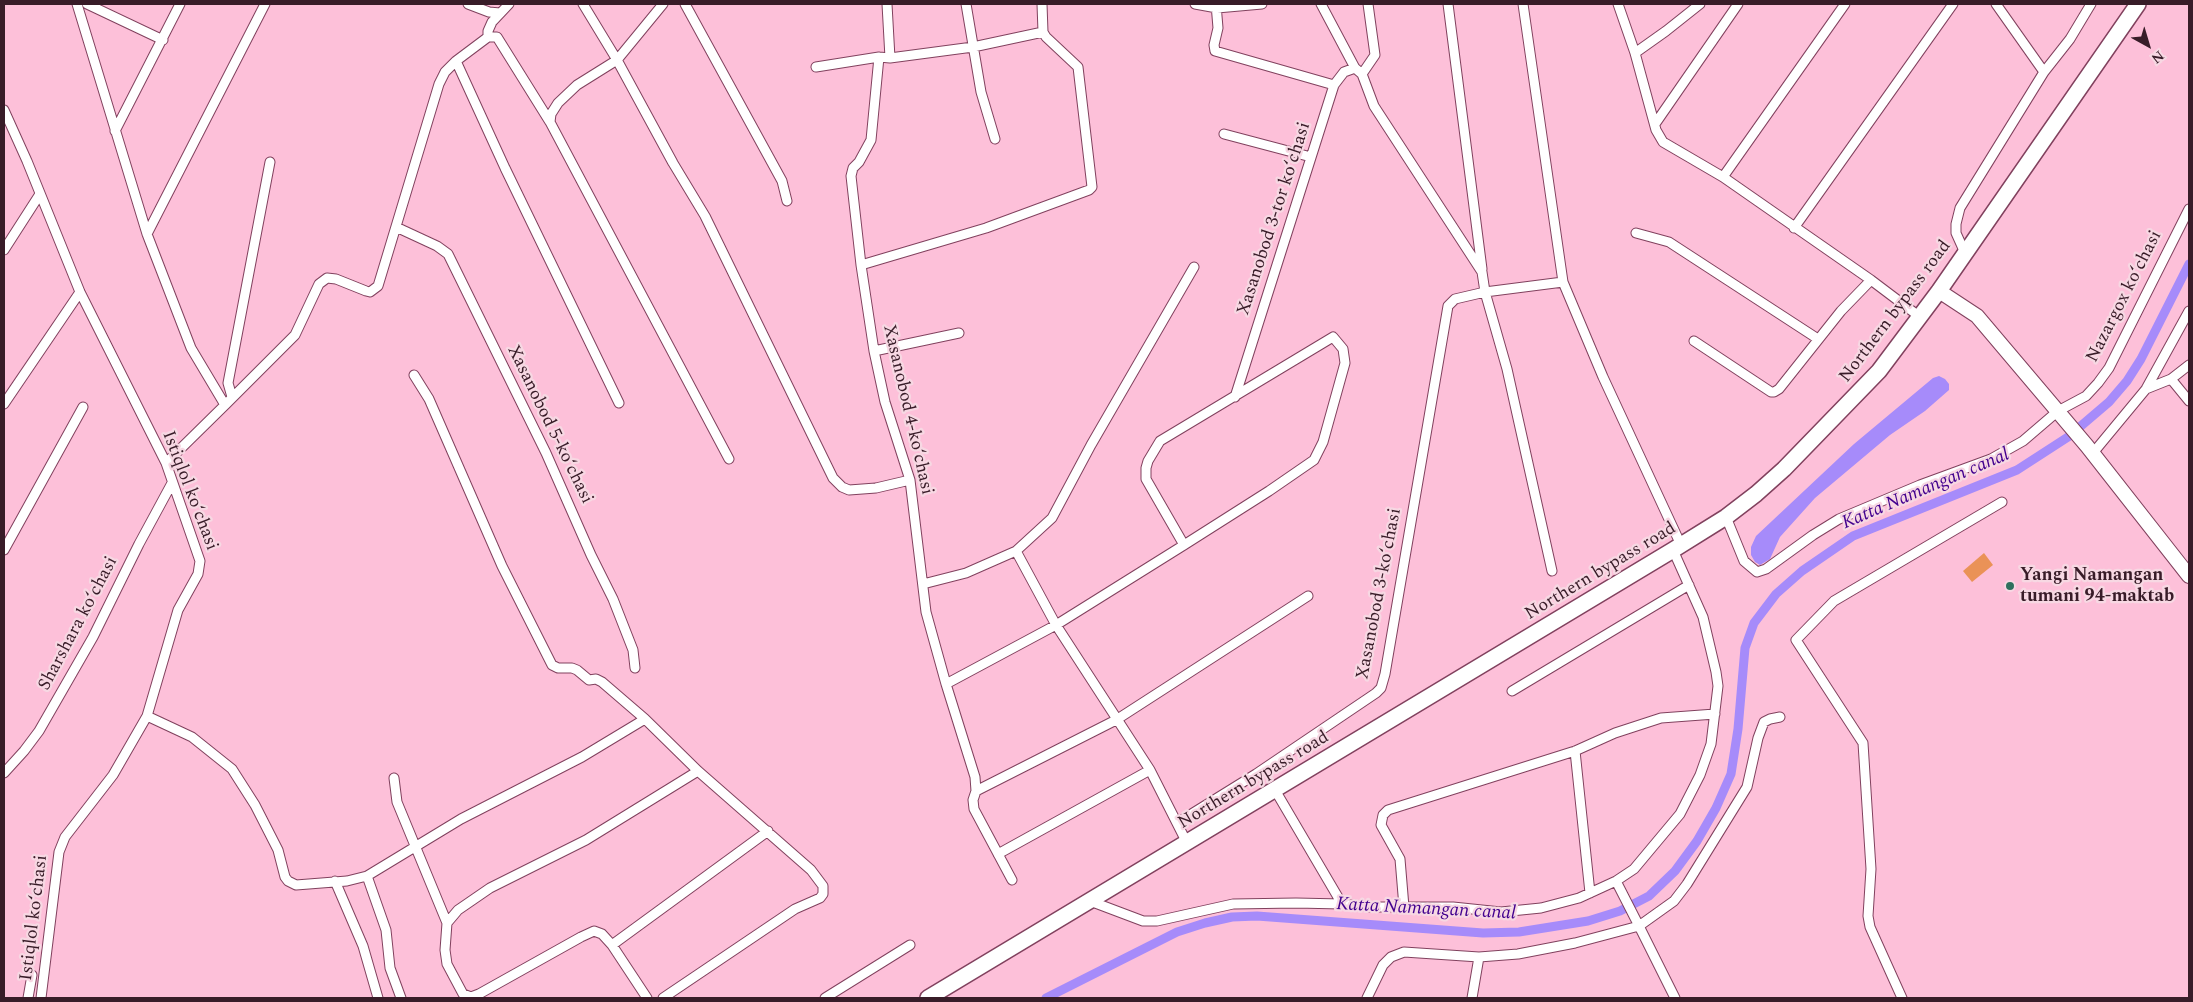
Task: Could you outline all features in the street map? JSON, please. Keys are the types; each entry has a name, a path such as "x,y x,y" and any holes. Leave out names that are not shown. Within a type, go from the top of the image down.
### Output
{"main road":[{"name":"Northern bypass road","path":"928,998 1677,547 1726,517 1756,494 1784,469 1880,371 1939,290 2138,4"},
{"path":"1939,290 1976,316 2060,413 2189,576"}],"street":[{"path":"77,4 147,234 191,348 225,405"},
{"path":"86,4 163,40"},
{"path":"115,132 180,4"},
{"path":"147,234 265,4"},
{"path":"468,4 491,8 500,13"},
{"path":"488,37 488,31 492,22 509,4"},
{"path":"583,4 617,60 672,163 705,216 833,478 842,487 849,490 876,488 910,480"},
{"path":"550,122 551,114 558,104 577,85 617,60 663,4"},
{"path":"685,4 782,181 787,201"},
{"path":"887,4 890,58"},
{"path":"966,4 981,92 995,139"},
{"path":"861,265 986,228 1089,190 1092,187 1078,67 1049,42 1043,32 1042,4"},
{"path":"1195,4 1216,6 1262,4"},
{"path":"1321,4 1358,71 1374,106 1482,272"},
{"path":"1216,6 1218,28 1214,45 1215,51 1334,85 1344,72 1358,71 1375,55 1368,4"},
{"path":"1448,4 1485,292 1507,369 1552,571"},
{"path":"1090,901 1143,921 1157,921 1233,904 1453,907 1500,912 1541,908 1579,898 1617,884 1634,869 1680,814 1700,775 1708,752 1715,714 1718,686 1716,672 1703,617 1689,585 1677,547 1563,282 1523,4"},
{"path":"1618,4 1635,53 1659,137 1663,142 1723,177 1871,280 1920,317"},
{"path":"1635,53 1700,4"},
{"path":"1655,124 1738,4"},
{"path":"1723,177 1845,4"},
{"path":"1794,228 1953,4"},
{"path":"1996,4 2044,72"},
{"path":"1965,253 1956,233 1960,208 2044,72 2070,39 2091,4"},
{"path":"816,68 879,57 890,58 973,47 1043,32"},
{"path":"166,463 295,335 320,284 327,278 336,279 370,292 378,286 439,84 445,72 456,61 488,37 497,37 550,122 729,459"},
{"name":"Xasanobod 4-koʻchasi","path":"879,57 871,140 859,162 853,168 851,176 861,265 874,351 885,402 910,480 926,612 975,777 976,791 972,800 974,809 1012,880"},
{"path":"456,61 505,168 619,403"},
{"name":"Xasanobod 3-tor koʻchasi","path":"1235,397 1334,85"},
{"name":"Istiqlol koʻchasi","path":"4,110 7,128 27,161 80,292 166,463 200,561 198,574 178,610 147,716 113,775 65,837 59,852 41,998"},
{"path":"1224,134 1311,157"},
{"path":"232,397 228,382 270,162"},
{"path":"4,250 40,194"},
{"name":"Nazargox koʻchasi","path":"1726,517 1744,561 1757,572 1766,569 1839,519 1920,485 1991,459 2023,441 2086,396 2109,368 2189,209"},
{"name":"Xasanobod 5-koʻchasi","path":"396,227 437,246 448,254 546,453 591,556 613,598 633,650 635,668"},
{"path":"1636,233 1669,242 1818,339"},
{"path":"923,584 966,573 1016,551 1052,518 1194,267"},
{"path":"1694,341 1771,392 1774,392 1779,389 1841,311 1871,280"},
{"name":"Xasanobod 3-koʻchasi","path":"1177,823 1256,774 1381,688 1385,674 1448,306 1455,299 1485,292 1563,282"},
{"path":"4,404 80,292"},
{"path":"2090,450 2146,389 2189,311"},
{"path":"874,351 959,333"},
{"path":"946,684 1056,625 1184,545 1314,460 1323,442 1346,363 1346,355 1336,340 1330,338 1160,441 1148,460 1146,479 1184,545"},
{"path":"2146,389 2171,379 2189,365"},
{"path":"414,375 429,399 502,566 552,665 558,668 572,668 588,680 596,679 602,682 645,719 698,771 811,870 823,886 823,894 820,898 795,909 664,998"},
{"path":"2171,379 2189,401"},
{"path":"4,550 83,407"},
{"name":"Sharshara koʻchasi","path":"4,773 40,730 93,637 139,544 172,483"},
{"path":"1902,998 1870,927 1868,916 1871,869 1863,743 1796,640 1834,601 2002,502"},
{"path":"1016,551 1056,625 1150,770 1187,843"},
{"path":"1512,691 1689,585"},
{"path":"976,791 1116,720 1308,596"},
{"path":"1404,907 1400,859 1381,825 1383,815 1394,807 1575,751 1615,733 1660,718 1715,714"},
{"path":"147,716 192,737 232,770 255,805 278,850 285,877 296,885 347,881 366,876 461,818 582,757 645,719"},
{"path":"1367,998 1383,965 1391,956 1404,952 1479,957 1518,954 1575,943 1637,922 1674,901 1687,884 1747,787 1758,738 1764,722 1780,717"},
{"path":"1575,751 1590,893"},
{"path":"998,854 1150,770"},
{"path":"447,923 458,910 490,888 586,840 698,771"},
{"path":"394,778 397,802 447,923 445,950 447,964 463,994 470,997 594,932 602,934 612,945 646,998"},
{"path":"1275,790 1342,904"},
{"path":"612,945 768,831"},
{"path":"366,876 386,930 390,968 401,998"},
{"path":"335,881 363,946 378,998"},
{"path":"1617,884 1675,998"},
{"path":"825,998 910,945"},
{"path":"1472,998 1479,957"},
{"path":"28,998 32,975"}],"shaded area":[{"path":"1939,376 1949,384 1949,390 1925,411 1890,435 1815,498 1780,537 1770,559 1760,565 1755,562 1751,555 1751,547 1756,536 1854,444 1933,378"},
{"path":"1984,553 1993,565 1972,582 1963,571"}],"waterway":[{"name":"Katta Namangan canal","path":"1046,998 1177,932 1232,917 1257,916 1483,933 1519,932 1588,921 1620,911 1649,896 1675,871 1697,841 1716,808 1731,774 1738,729 1745,648 1754,623 1776,594 1802,571 1853,536 2017,470 2068,437 2109,402 2127,381 2141,359 2189,264"}],"place":[{"name":"Yangi Namangan tumani 94-maktab","path":"2010,586"}]}
